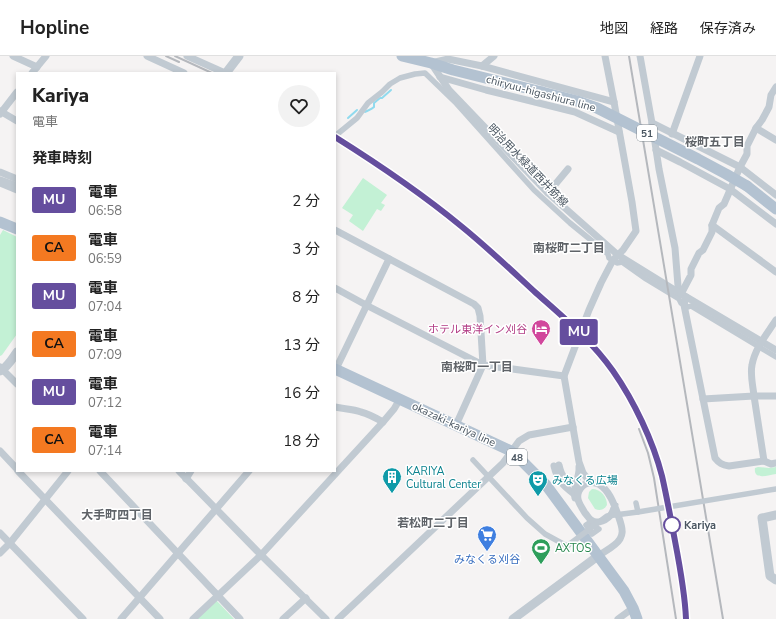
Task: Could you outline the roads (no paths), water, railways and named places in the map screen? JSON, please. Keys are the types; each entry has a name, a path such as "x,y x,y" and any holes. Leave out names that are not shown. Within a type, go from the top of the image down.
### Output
{"main road":[{"name":"chiryuu-higashiura line","path":"402,56 577,101 597,108 726,174 747,186 776,209"},
{"path":"1,224 16,229"},
{"name":"okazaki-kariya line","path":"336,370 511,451 546,485 624,591 634,608 637,619"}],"street":[{"path":"13,56 34,70 46,56"},
{"path":"147,56 182,72"},
{"path":"187,56 224,72"},
{"path":"227,72 239,56"},
{"path":"482,66 494,56"},
{"path":"605,56 636,231 616,258 601,283 564,376 580,473 576,481 574,494 575,498 590,520 596,522 603,521 609,517 613,512 615,505"},
{"path":"640,56 675,248 678,286 684,296"},
{"path":"672,134 700,56"},
{"path":"614,102 482,66 448,59 431,63 453,94 548,194 616,258 684,296 760,344 776,350"},
{"name":"明治用水緑道西井筋線","path":"336,135 357,118 368,104 390,84 400,78 425,73 455,102 534,190 570,223 608,254 609,258 616,258 617,263 622,262 679,299 684,305 688,307 691,306 760,344 776,357"},
{"path":"440,77 575,112 619,132"},
{"path":"776,87 771,95 769,107 747,146 747,154 724,204 719,208 712,225 712,232 691,269 691,275 684,296 684,305 715,458 724,465 729,466 764,461 771,464 776,463"},
{"path":"16,93 0,112 16,120"},
{"path":"652,123 740,167 776,196"},
{"path":"756,128 776,140"},
{"path":"656,150 730,189 776,224"},
{"path":"548,194 568,169"},
{"path":"0,172 16,179"},
{"path":"0,178 16,185"},
{"path":"0,183 16,190"},
{"path":"712,225 776,272"},
{"path":"336,231 474,304 478,308 480,316 483,365 456,425"},
{"path":"336,368 389,259"},
{"path":"336,289 483,365 564,376"},
{"path":"764,461 754,396 752,366 760,344 776,320"},
{"path":"16,353 10,362 1,369 16,383"},
{"path":"703,399 776,396"},
{"path":"193,619 261,555 383,422 400,400"},
{"path":"336,407 371,415 383,422"},
{"path":"338,619 503,463 519,441 530,435 573,427"},
{"path":"0,452 16,468"},
{"path":"473,460 544,534 567,546 608,516 776,489"},
{"path":"514,619 598,556 614,546 622,533 615,505 610,496 599,484 590,482 586,478 579,462"},
{"path":"574,494 560,482 556,475 556,465 566,479 573,482 576,481"},
{"path":"20,472 160,619"},
{"path":"0,553 10,543 67,472"},
{"path":"101,472 240,619"},
{"path":"180,472 326,619"},
{"path":"186,479 190,472"},
{"path":"121,619 248,472"},
{"path":"579,504 578,492 590,482"},
{"path":"636,503 638,512"},
{"path":"776,515 762,518 770,576 776,580"},
{"path":"0,533 83,619"},
{"path":"283,619 306,598"},
{"path":"618,619 634,608"}],"waterway":[{"path":"365,112 373,108 374,103 391,90"},
{"path":"348,118 357,110"}],"railway":[{"path":"166,56 179,62"},
{"path":"175,56 210,72"},
{"path":"629,56 723,619"},
{"path":"336,138 408,185 475,238 578,331 605,360 613,371 636,408 654,449 658,462 664,484 675,541 686,619"},
{"path":"639,429 648,453 654,478 676,619"}],"train":[{"name":"MU","path":"336,138 409,186 460,225 580,333 594,347 613,371 640,418 652,447 661,475 681,577 686,619"}],"place":[{"name":"ホテル東洋イン刈谷","path":"541,346"},
{"name":"KARIYA Cultural Center","path":"392,494"},
{"name":"みなくる広場","path":"538,497"},
{"name":"Kariya","path":"672,525"},
{"name":"みなくる刈谷","path":"487,552"},
{"name":"AXTOS","path":"541,565"}],"district":[{"name":"桜町五丁目","path":"715,142"},
{"name":"南桜町二丁目","path":"569,248"},
{"name":"南桜町一丁目","path":"477,367"},
{"name":"大手町四丁目","path":"117,515"},
{"name":"若松町二丁目","path":"433,523"}]}
